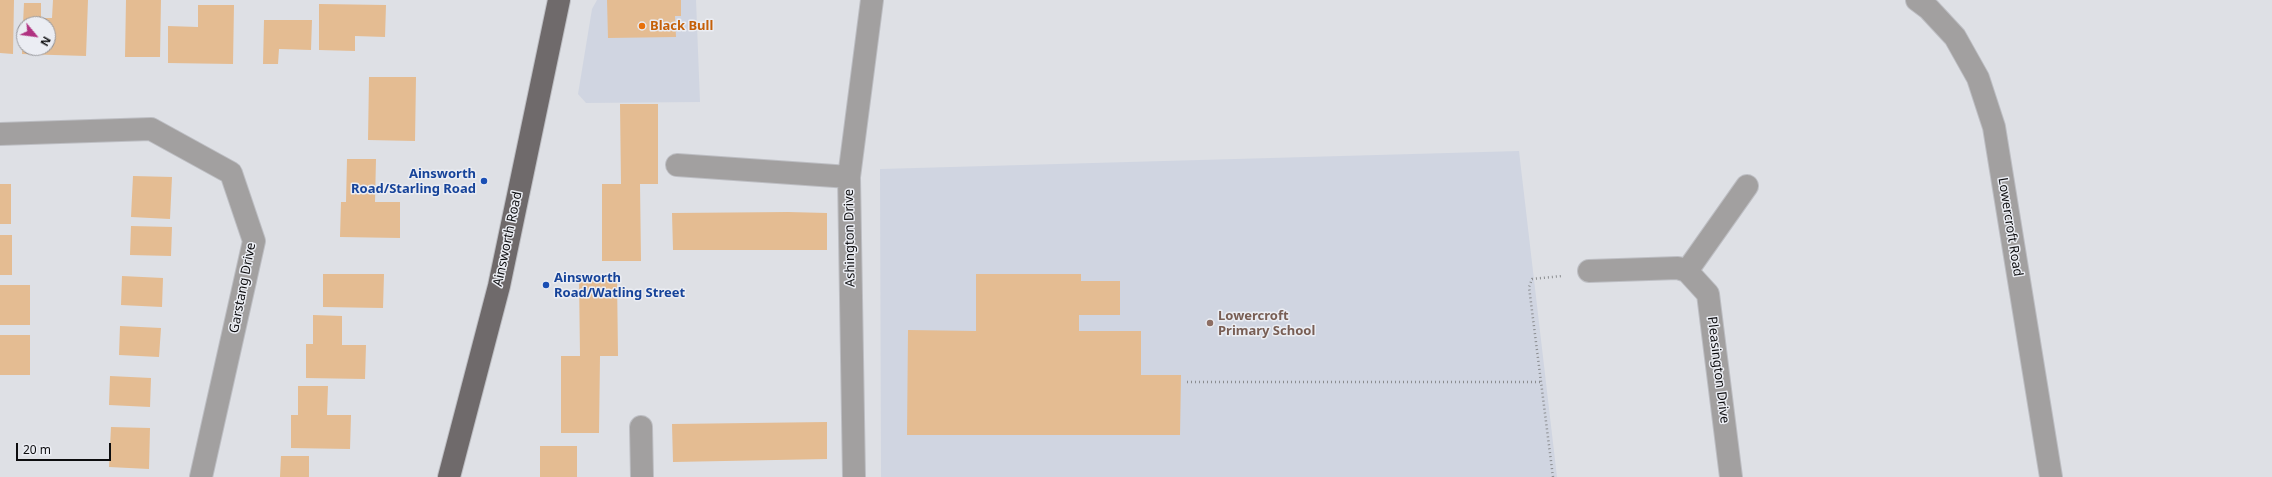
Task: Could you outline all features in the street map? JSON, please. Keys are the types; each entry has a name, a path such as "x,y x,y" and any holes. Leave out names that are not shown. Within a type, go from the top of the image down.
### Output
{"main road":[{"name":"Ainsworth Road","path":"450,477 499,286 559,0"}],"street":[{"name":"Ashington Drive","path":"854,477 849,177 872,0"},
{"name":"Lowercroft Road","path":"1917,0 1930,9 1955,37 1978,78 1994,127 2051,477"},
{"name":"Garstang Drive","path":"0,134 151,129 231,173 254,241 201,477"},
{"path":"677,165 849,177"},
{"path":"1589,271 1678,268 1687,271 1747,186"},
{"name":"Pleasington Drive","path":"1687,271 1708,294 1731,477"},
{"path":"641,427 642,477"}],"path":[{"path":"1553,477 1529,282 1532,279 1589,271"},
{"path":"1186,382 1541,382"}],"shaded area":[{"path":"597,0 696,0 700,102 586,103 578,94 592,9"},
{"name":"Lowercroft Primary School","path":"1519,151 1557,477 881,477 880,169"}],"building":[{"path":"0,0 14,0 13,54 0,53"},
{"path":"53,0 88,0 86,56 56,55 56,16 52,16"},
{"path":"126,0 161,0 160,57 125,57"},
{"name":"Black Bull","path":"607,0 681,0 681,16 675,16 676,37 608,38"},
{"path":"24,3 41,3 41,16 23,16"},
{"path":"319,4 386,5 385,37 355,36 355,51 319,50"},
{"path":"198,5 234,5 233,64 168,63 168,26 198,27"},
{"path":"264,20 312,20 311,50 279,49 278,64 263,64"},
{"path":"369,77 416,77 415,141 368,140"},
{"path":"620,104 658,104 658,184 640,184 641,261 602,261 602,184 621,184"},
{"path":"347,159 376,159 375,202 400,202 400,238 340,237 341,202 346,202"},
{"path":"133,176 172,177 170,219 131,217"},
{"path":"0,184 11,184 11,224 0,224"},
{"path":"672,213 827,213 827,250 673,250"},
{"path":"131,226 172,227 171,256 130,255"},
{"path":"0,235 12,235 12,275 0,275"},
{"path":"323,274 384,274 383,308 323,307"},
{"path":"976,274 1081,274 1081,281 1120,281 1120,315 1079,315 1079,331 1141,331 1141,375 1181,375 1180,435 907,435 908,330 976,331"},
{"path":"122,276 163,278 162,307 121,305"},
{"path":"579,276 617,276 618,356 600,356 599,433 561,433 561,356 580,356"},
{"path":"0,285 30,285 30,325 0,325"},
{"path":"313,315 342,316 342,345 366,345 365,379 306,378 306,344 313,344"},
{"path":"120,326 161,328 159,357 119,355"},
{"path":"0,335 30,335 30,375 0,375"},
{"path":"110,376 151,378 150,407 109,405"},
{"path":"298,386 328,386 327,415 351,415 350,449 291,448 291,415 298,415"},
{"path":"827,422 827,459 673,462 672,424"},
{"path":"111,427 150,428 149,469 109,467"},
{"path":"540,446 577,446 577,477 540,477"},
{"path":"281,456 309,456 309,477 280,477"}],"place":[{"name":"Black Bull","path":"642,26"},
{"name":"Ainsworth Road/Starling Road","path":"484,181"},
{"name":"Ainsworth Road/Watling Street","path":"546,285"},
{"name":"Lowercroft Primary School","path":"1210,323"}]}
